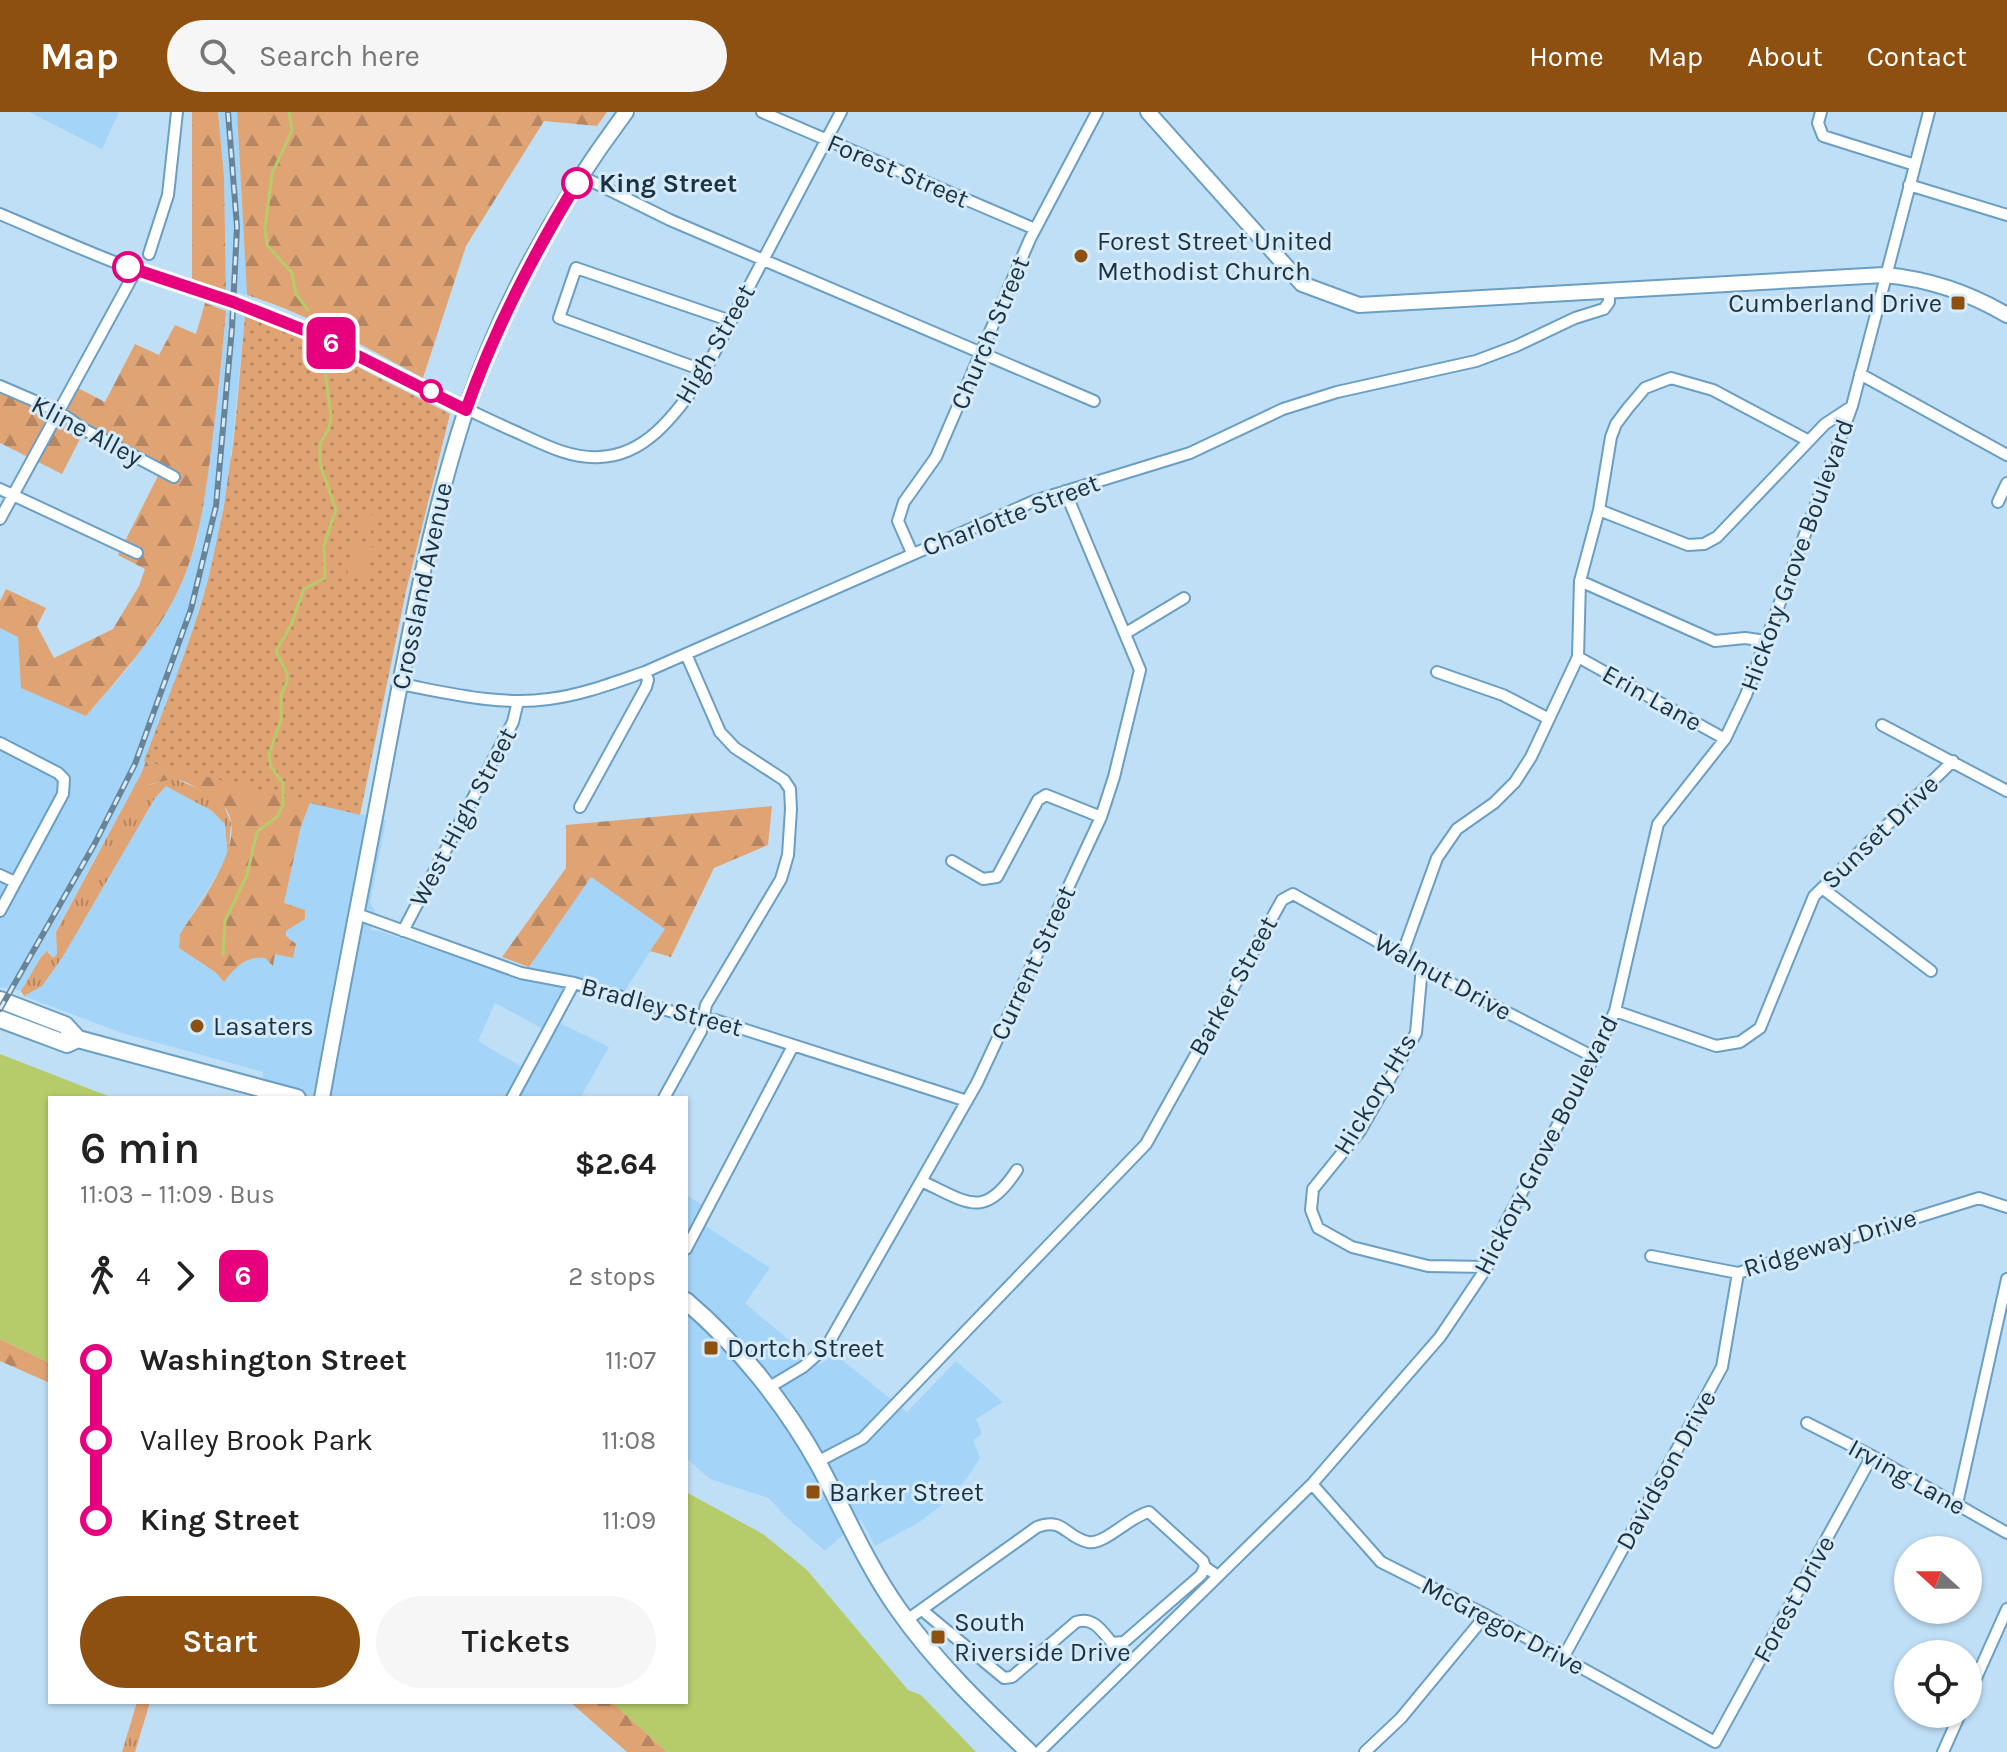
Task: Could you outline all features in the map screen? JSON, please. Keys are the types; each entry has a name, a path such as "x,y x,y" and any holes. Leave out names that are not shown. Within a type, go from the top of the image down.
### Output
{"highway":[{"path":"0,1000 65,1025 78,1039 290,1096"},
{"path":"0,1019 67,1044 78,1039"},
{"path":"688,1303 706,1317 768,1388 817,1462 868,1561 907,1620 965,1691 1029,1752"}],"main road":[{"name":"Crossland Avenue","path":"322,1096 400,684 437,512 466,410 486,355 538,250 581,176 626,112"},
{"path":"1148,112 1302,284 1359,305 1884,275 1937,283 1970,295 2007,315"}],"street":[{"path":"149,254 168,195 177,112"},
{"name":"Forest Street","path":"762,112 1035,229"},
{"name":"High Street","path":"0,214 136,270 233,302 314,334 466,410 566,453 587,457 612,456 625,453 649,439 675,412 705,371 841,112"},
{"name":"Church Street","path":"912,553 901,531 900,513 909,493 936,457 1035,229 1097,112"},
{"path":"1821,112 1818,123 1823,136 1915,165"},
{"name":"Hickory Grove Boulevard","path":"1039,1752 1312,1484 1440,1337 1487,1267 1506,1222 1594,1057 1615,1011 1658,824 1725,739 1766,641 1852,406 1929,112"},
{"path":"581,176 670,220 1094,401"},
{"path":"1909,185 2007,215"},
{"path":"705,371 559,318 576,268 731,321"},
{"path":"0,519 136,270"},
{"name":"Charlotte Street","path":"400,684 470,697 518,701 566,697 645,672 1034,501 1190,453 1283,409 1337,392 1476,361 1575,318 1604,309 1609,302 1609,292"},
{"path":"1860,374 2007,455"},
{"path":"1402,955 1437,858 1457,829 1494,803 1515,782 1531,757 1578,657 1580,581 1599,510 1616,424 1645,388 1671,378 1713,390 1809,441"},
{"name":"Kline Alley","path":"0,386 58,411 85,430 174,477"},
{"path":"1599,510 1688,545 1704,544 1717,537 1825,424 1852,406"},
{"path":"1998,502 2007,483"},
{"path":"0,489 137,553"},
{"name":"Current Street","path":"768,1388 803,1367 827,1346 967,1101 1101,817 1140,677 1126,633 1065,491"},
{"path":"1580,581 1715,641 1745,638 1766,641"},
{"path":"1126,633 1184,598"},
{"path":"665,1096 701,1031 706,1005 781,879 788,855 792,799 790,789 779,775 735,748 720,732 686,654"},
{"name":"Erin Lane","path":"1578,657 1725,739"},
{"path":"580,807 646,687 648,680 645,672"},
{"path":"1437,672 1503,695 1549,719"},
{"name":"West High Street","path":"403,931 513,722 518,701"},
{"path":"1882,725 2007,791"},
{"path":"0,743 64,779 63,794 0,911"},
{"name":"Sunset Drive","path":"1615,1011 1716,1046 1740,1042 1760,1028 1814,896 1953,761"},
{"path":"952,861 983,879 997,877 1038,800 1046,795 1101,817"},
{"path":"0,875 15,882"},
{"path":"1822,888 1931,971"},
{"name":"Walnut Drive","path":"1293,894 1422,967 1594,1057"},
{"name":"Barker Street","path":"817,1462 863,1438 1146,1144 1282,900 1293,894"},
{"name":"Bradley Street","path":"357,914 521,973 574,983 715,1020 967,1101"},
{"name":"Hickory Hts","path":"1422,967 1416,1033 1360,1131 1313,1189 1311,1210 1318,1228 1352,1247 1428,1266 1487,1267"},
{"path":"513,1096 574,983"},
{"path":"688,1245 793,1046"},
{"path":"921,1181 966,1201 985,1203 1000,1193 1017,1170"},
{"name":"Ridgeway Drive","path":"1651,1256 1738,1273 1979,1198 2007,1207"},
{"name":"Davidson Drive","path":"1563,1658 1722,1367 1738,1273"},
{"path":"1957,1504 2007,1279"},
{"name":"Irving Lane","path":"1807,1423 1872,1456 2007,1533"},
{"name":"Forest Drive","path":"1715,1742 1872,1456"},
{"name":"McGregor Drive","path":"1312,1484 1381,1562 1486,1615 1715,1742"},
{"path":"907,1620 1037,1527 1046,1524 1056,1523 1087,1542 1099,1541 1138,1514 1149,1512 1218,1576"},
{"path":"922,1610 1004,1678 1012,1677 1076,1622 1084,1619 1092,1622 1112,1643 1124,1642 1201,1575 1205,1567"},
{"path":"1982,1665 2007,1609"},
{"path":"1365,1752 1401,1718 1486,1615"},
{"path":"1943,1752 1954,1728"}],"shaded area":[{"path":"29,112 119,112 102,149"},
{"path":"218,112 237,112 247,295 226,290 224,176"},
{"path":"226,311 245,316 231,456 212,566 187,648 141,774 56,931 57,954 53,958 49,951 41,957 21,991 0,987 0,628 18,636 86,716 129,667 181,585 197,541"},
{"path":"166,785 212,811 225,824 228,857 180,934 179,948 215,972 224,982 234,968 254,957 265,958 273,965 275,954 292,958 286,931 305,919 284,903 301,826 310,802 386,820 370,903 375,911 371,930 520,978 591,877 665,929 618,1001 578,992 558,1022 609,1047 581,1096 262,1096 263,1072 122,1033 24,996 42,985 155,798","holes":["495,1003 543,1029 522,1067 478,1041"]},
{"path":"0,1054 108,1096 48,1096 48,1362 0,1339"},
{"path":"688,1196 705,1206 698,1221 770,1268 745,1303 818,1365 827,1360 832,1352 907,1412 956,1361 1003,1402 976,1419 982,1434 973,1440 980,1458 967,1478 942,1505 918,1523 875,1546 861,1519 825,1551 769,1498 710,1479 688,1460"},
{"path":"688,1493 763,1534 807,1570 908,1690 921,1695 976,1752 667,1752 614,1704 688,1704"}],"green space":[{"path":"192,112 218,112 224,176 226,290 192,279"},
{"path":"237,112 607,112 597,126 544,121 466,246 423,378 315,322 247,295"},
{"path":"205,303 226,311 209,468 193,550 182,582 163,619 86,716 21,688 18,637 0,628 0,601 6,589 46,608 37,626 54,658 113,629 139,586 145,569 118,555 159,474 81,437 62,474 0,443 0,389 60,417 78,388 105,402 135,344 159,355 175,325 196,334"},
{"path":"245,316 305,340 450,414 406,591 360,815 144,761 191,635 219,538 232,458"},
{"path":"231,456 341,810 310,803 301,826 284,903 305,910 305,919 286,931 286,936 296,944 293,958 275,954 273,966 265,958 252,959 237,967 224,982 215,972 179,948 180,934 210,888 228,851 230,817 219,802 189,784 172,780 148,785 141,774 200,619 224,506"},
{"path":"361,513 374,515 370,537 358,534"},
{"path":"354,543 375,548 373,561 351,557"},
{"path":"350,561 372,565 369,579 347,575"},
{"path":"141,774 149,785 173,778 223,803 231,823 228,857 225,824 212,811 166,786 155,798 62,958 42,986 24,996 21,991 41,957 47,951 53,958 57,954 56,932"},
{"path":"772,806 768,845 714,868 671,957 650,951 665,929 591,877 529,967 502,957 566,868 566,825"},
{"path":"0,1339 48,1362 48,1382 0,1361"},
{"path":"136,1704 149,1704 135,1752 122,1752"},
{"path":"572,1704 614,1704 667,1752 627,1752"}],"waterway":[{"path":"289,112 292,130 272,174 265,228 267,245 292,273 296,294 308,310"},
{"path":"223,955 225,921 247,875 256,836 259,830 277,817 283,805 283,783 271,767 269,754 281,720 281,695 287,682 287,673 276,651 291,625 304,589 325,578 324,545 336,510 320,464 320,444 329,428 331,416 324,364"}],"railway":[{"path":"0,1009 94,845 135,764 191,609 216,506 232,328 237,227 228,112"}],"bus line":[{"name":"6","path":"128,267 233,302 314,334 466,410 505,314 577,183"}],"place":[{"name":"King Street","path":"577,183"},
{"name":"Forest Street United Methodist Church","path":"1081,256"},
{"name":"Cumberland Drive","path":"1958,303"},
{"name":"Lasaters","path":"197,1026"},
{"name":"Dortch Street","path":"711,1348"},
{"name":"Barker Street","path":"813,1492"},
{"name":"South Riverside Drive","path":"938,1637"}]}
